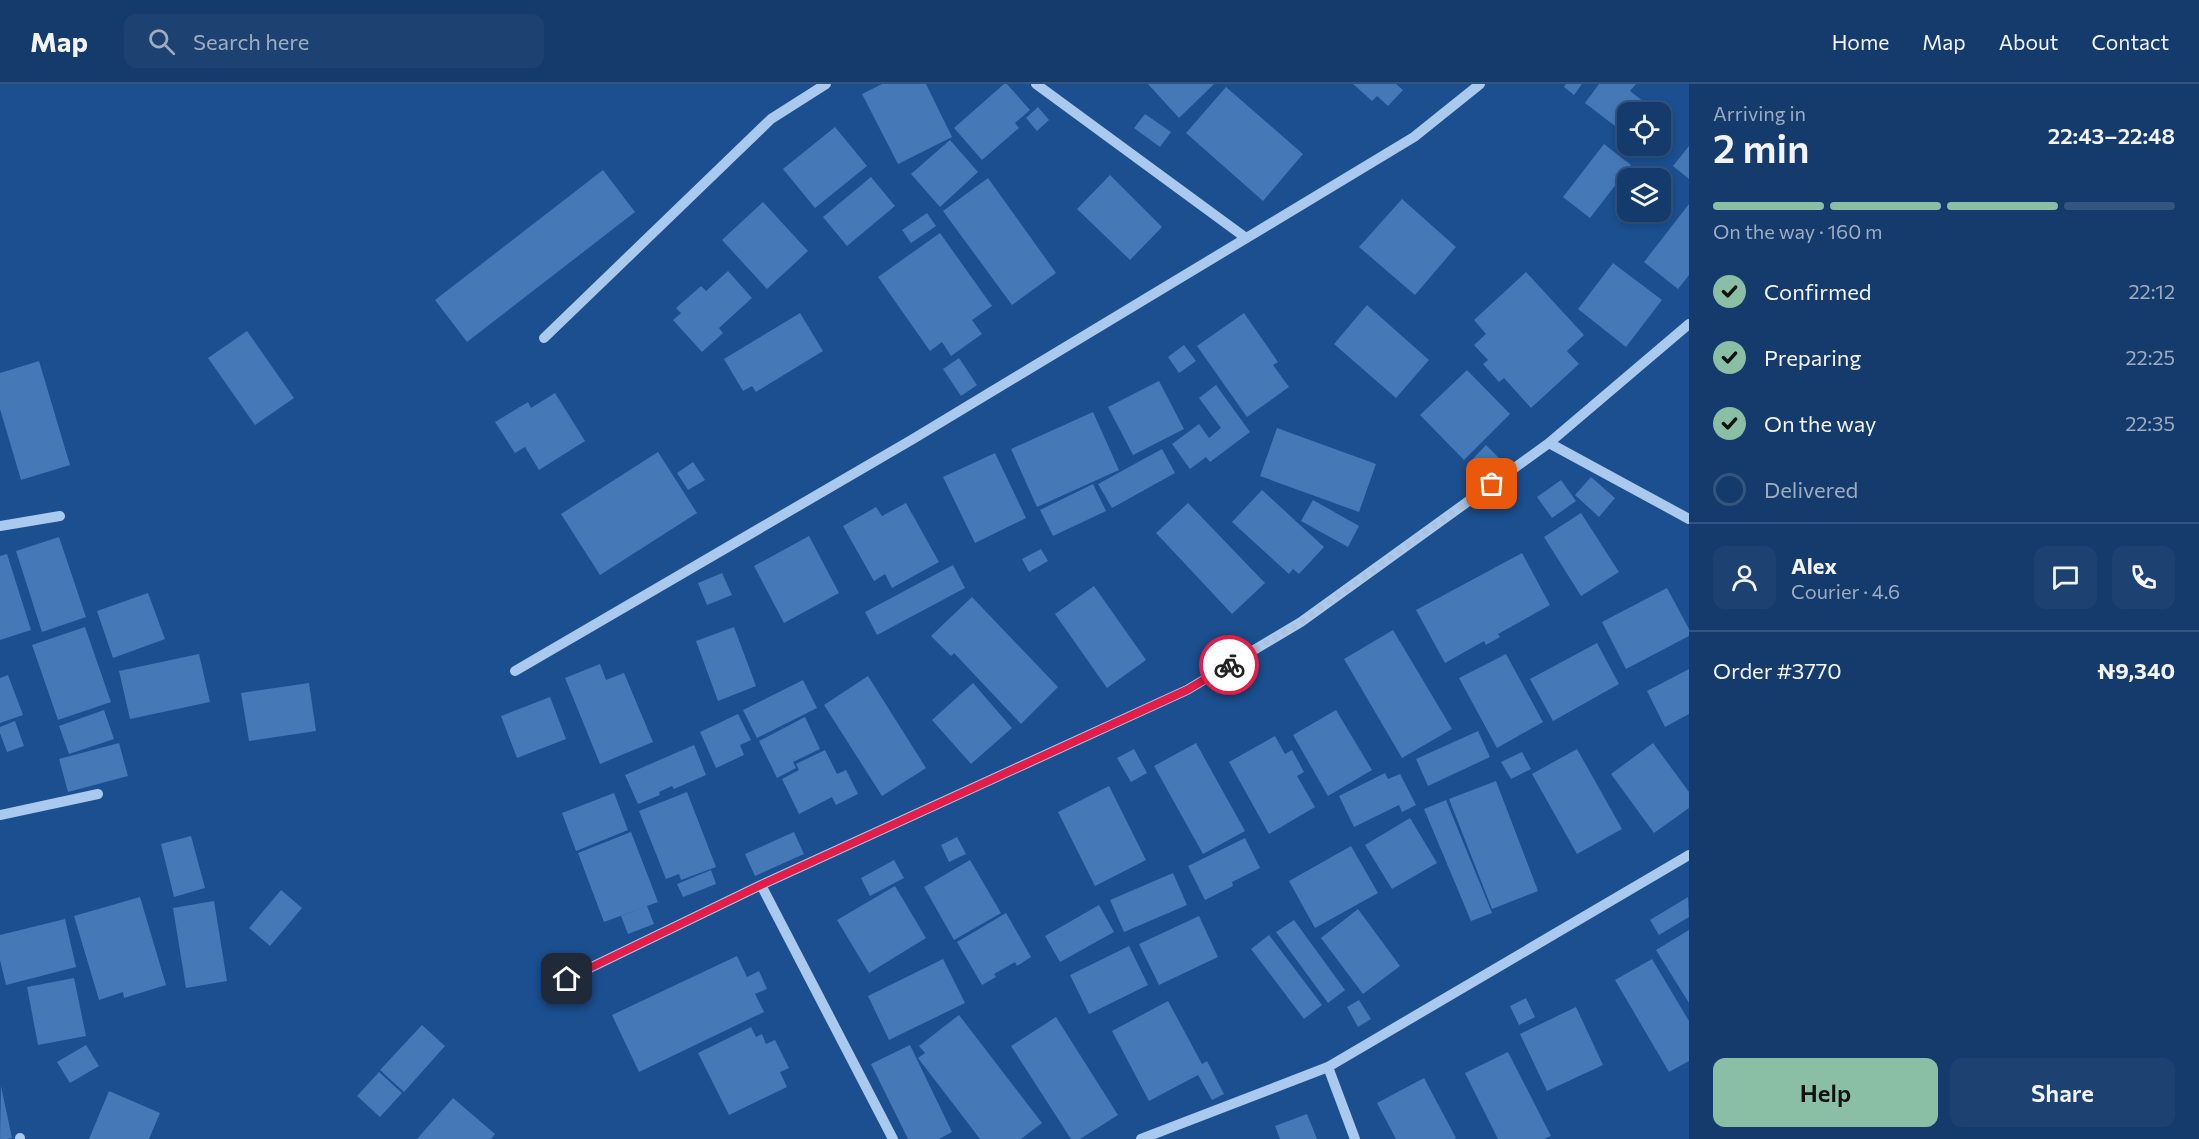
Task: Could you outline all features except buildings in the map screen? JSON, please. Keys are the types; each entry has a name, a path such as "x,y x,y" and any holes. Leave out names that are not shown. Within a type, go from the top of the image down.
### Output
{"street":[{"path":"544,338 771,118 826,84"},
{"path":"1036,84 1245,238"},
{"path":"514,671 913,439 1414,137 1480,84"},
{"path":"567,979 761,885 1187,690 1301,622 1550,443 1689,324"},
{"path":"1550,443 1689,519"},
{"path":"0,526 60,516"},
{"path":"0,815 99,794"},
{"path":"1142,1139 1328,1067 1689,855"},
{"path":"761,885 893,1139"},
{"path":"1328,1067 1355,1139"}],"way so far":[{"path":"1229,665 1301,622 1492,484"}],"route":[{"path":"567,979 761,885 1187,690 1229,665"}]}
